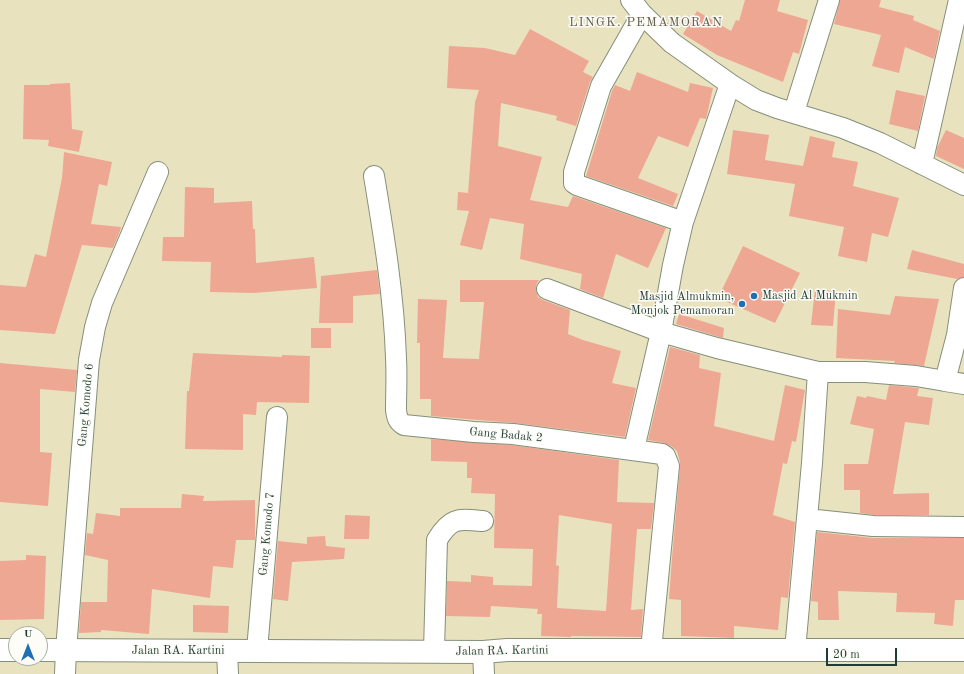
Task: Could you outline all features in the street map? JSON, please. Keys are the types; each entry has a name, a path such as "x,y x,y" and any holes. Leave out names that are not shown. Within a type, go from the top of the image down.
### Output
{"street":[{"path":"794,112 829,0"},
{"path":"922,164 959,0"},
{"path":"683,222 574,183 574,172 601,86 637,7 672,43 730,84 756,100 843,128 880,143 964,185"},
{"path":"634,449 661,332 673,265 683,222 730,84"},
{"name":"Gang Komodo 6","path":"65,674 89,360 95,327 102,303 158,172"},
{"name":"Gang Badak 2","path":"374,176 384,236 391,297 396,358 396,410 397,418 400,422 404,425 474,432 513,434 634,449 662,454 665,456 669,466 651,650"},
{"path":"547,289 661,332 717,348 818,372 865,372 916,376 955,382 957,334 964,288"},
{"path":"794,650 807,519 818,372"},
{"name":"Gang Komodo 7","path":"257,650 277,418"},
{"path":"434,651 437,540 444,528 452,522 461,519 483,520"},
{"path":"807,519 873,526 964,527"},
{"name":"Jalan RA. Kartini","path":"48,650 483,652 507,650 964,650"},
{"path":"227,651 228,674"},
{"path":"483,652 484,674"}],"building":[{"path":"745,0 780,0 777,11 808,20 799,54 793,52 783,82 717,55 683,34 697,11 731,31 736,20 739,21"},
{"path":"840,0 881,0 879,7 914,16 913,20 940,31 934,59 905,47 899,73 872,66 881,35 834,24"},
{"path":"530,29 589,61 583,72 593,77 576,126 556,120 557,116 501,103 498,146 542,157 530,200 568,207 573,196 666,228 648,268 616,254 603,298 580,289 582,274 520,259 524,224 490,218 482,250 460,245 469,211 457,210 458,192 468,193 475,102 479,90 447,88 449,46 485,48 515,55"},
{"path":"637,72 688,92 690,83 713,88 706,119 700,118 688,147 658,136 638,178 678,194 673,206 586,176 612,91 615,85 630,91"},
{"path":"70,83 72,129 83,131 79,152 48,146 49,140 23,139 24,85"},
{"path":"896,90 925,96 918,131 889,124"},
{"path":"733,130 769,135 765,160 803,166 810,136 835,142 832,157 858,162 853,186 899,198 888,237 872,233 867,262 838,256 844,227 789,216 795,184 727,174"},
{"path":"946,130 964,138 964,169 936,156 937,148"},
{"path":"64,152 112,162 107,186 99,184 91,224 121,227 120,231 113,248 82,245 55,334 0,330 0,285 26,287 35,254 46,257 62,178"},
{"path":"185,187 214,188 214,203 252,201 256,263 314,257 317,288 254,293 210,292 211,262 162,261 163,237 184,237"},
{"name":"Masjid Al Mukmin","path":"743,246 800,273 775,323 718,298"},
{"path":"912,250 964,264 964,277 957,279 907,269"},
{"path":"377,270 380,294 353,296 353,323 319,323 321,276"},
{"path":"460,280 539,280 536,285 538,297 570,310 568,334 621,351 612,383 636,388 625,437 515,423 431,416 431,399 420,399 420,343 417,343 418,299 447,300 443,358 479,359 484,302 460,302"},
{"path":"815,290 836,291 833,326 811,325"},
{"path":"895,296 939,299 924,366 894,363 895,361 836,358 838,309 890,315"},
{"path":"679,314 724,328 723,338 676,324"},
{"path":"311,328 331,328 331,348 311,348"},
{"path":"670,347 700,355 699,368 721,373 714,426 774,441 785,385 805,390 796,442 792,441 787,464 783,463 773,515 795,522 788,598 781,597 778,630 734,626 734,638 681,636 681,600 669,599 680,462 677,451 671,446 648,440"},
{"path":"193,353 282,357 282,355 310,356 309,403 257,402 256,415 243,414 243,450 185,449 187,391 189,391"},
{"path":"0,363 77,370 75,392 40,389 40,452 52,453 48,506 0,502"},
{"path":"889,385 919,388 917,396 933,398 929,425 905,422 893,494 929,493 929,515 874,515 860,513 860,490 844,490 844,464 868,464 874,429 850,424 857,396 866,398 867,396 886,400"},
{"path":"431,439 512,445 619,460 617,502 654,503 651,529 637,529 631,610 643,609 641,637 541,636 542,614 537,614 538,609 491,606 490,617 446,616 447,581 471,582 471,575 493,577 493,585 532,586 533,549 494,548 495,494 471,493 472,478 467,478 467,462 431,461","holes":["559,515 612,524 606,611 557,608 559,566 556,565"]},
{"path":"182,494 204,496 203,501 255,500 255,540 236,540 233,568 213,566 210,598 152,589 149,634 101,630 101,632 79,633 81,602 107,602 108,560 85,555 87,533 93,534 96,513 120,516 120,508 181,508"},
{"path":"345,515 370,516 369,539 344,539"},
{"path":"817,532 873,538 964,538 964,600 955,600 953,626 934,624 935,613 896,612 897,593 838,591 839,620 818,620 818,602 811,601"},
{"path":"325,536 326,546 345,548 344,559 292,562 288,601 273,599 278,541 307,544 307,537"},
{"path":"26,555 46,556 44,619 0,620 0,561 26,560"},
{"path":"193,605 229,606 228,633 193,632"}],"place":[{"name":"Masjid Al Mukmin","path":"754,296"},
{"name":"Masjid Almukmin, Monjok Pemamoran","path":"742,304"}],"district":[{"name":"LINGK. PEMAMORAN","path":"646,23"}]}
